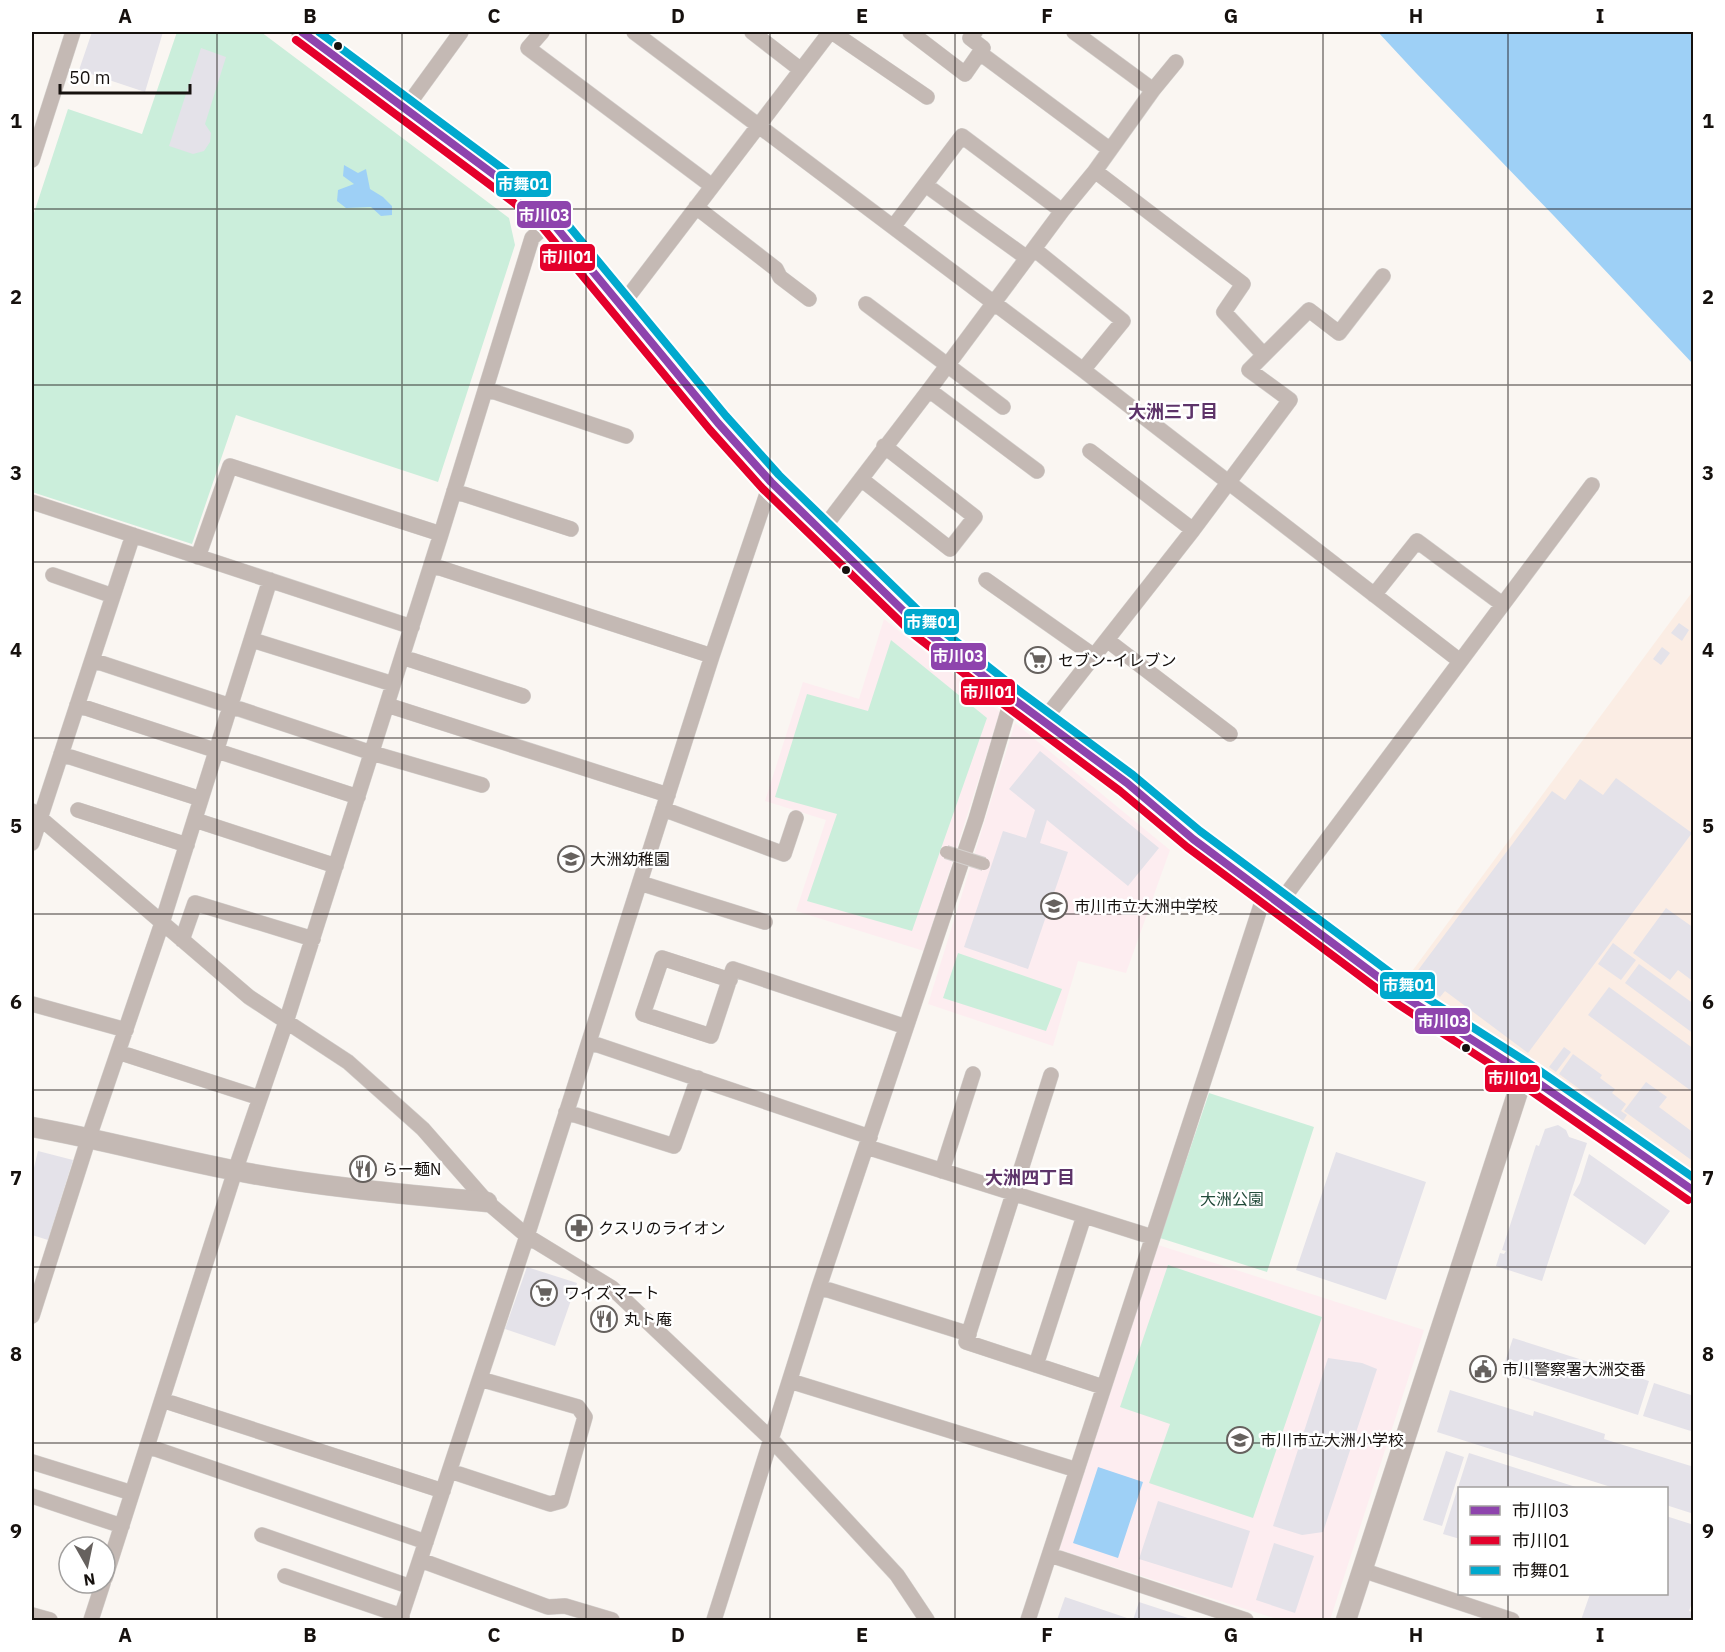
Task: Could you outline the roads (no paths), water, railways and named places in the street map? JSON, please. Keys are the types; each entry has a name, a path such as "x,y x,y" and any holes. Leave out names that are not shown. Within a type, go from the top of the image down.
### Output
{"main road":[{"path":"302,32 520,194 550,221 718,423 771,482 918,625 1127,783 1193,839 1405,997 1524,1073 1694,1191"}],"street":[{"path":"32,160 34,142 73,32"},
{"path":"405,109 461,32"},
{"path":"542,32 528,48 712,186"},
{"path":"634,32 1083,370 1460,661"},
{"path":"752,32 801,70"},
{"path":"621,306 831,32 927,97"},
{"path":"910,32 965,74 983,48 970,38 975,32"},
{"path":"1074,32 1153,90"},
{"path":"980,53 1109,149"},
{"path":"819,530 832,517 929,390 1176,62"},
{"path":"893,227 927,186 962,136 1062,211"},
{"path":"1095,171 1243,284 1224,312 1263,354"},
{"path":"927,186 1031,253 1123,321 1083,370"},
{"path":"696,207 776,269 780,277 809,299"},
{"path":"117,1541 235,1171 313,939 532,238 550,221"},
{"path":"1044,720 1193,530 1290,400 1249,370 1309,310 1339,333 1383,276"},
{"path":"866,304 1003,407"},
{"path":"486,389 626,436"},
{"path":"929,390 1037,471"},
{"path":"861,479 950,549 975,517 885,446"},
{"path":"1090,451 1193,530"},
{"path":"198,557 230,466 441,534"},
{"path":"285,1576 401,1618 527,1236 712,656 771,482"},
{"path":"1028,1620 1152,1238 1272,898 1460,661 1593,485"},
{"path":"454,491 571,530"},
{"path":"32,502 412,627"},
{"path":"32,843 36,815 61,754 133,535"},
{"path":"1374,595 1417,541 1502,604"},
{"path":"431,565 712,656"},
{"path":"53,575 113,596"},
{"path":"32,1316 89,1137 162,923 270,580"},
{"path":"986,580 1094,656"},
{"path":"252,640 393,684"},
{"path":"1107,640 1230,734"},
{"path":"402,657 523,696"},
{"path":"92,660 372,753 482,785"},
{"path":"719,1619 771,1439 819,1287 976,819 1012,698"},
{"path":"77,705 358,797"},
{"path":"387,705 665,802 784,854 796,818"},
{"path":"61,754 201,800"},
{"path":"78,810 187,845"},
{"path":"36,815 249,997 348,1062 423,1129 487,1202 527,1236 612,1288 771,1439 897,1575 927,1620"},
{"path":"195,820 336,866"},
{"path":"946,852 984,864"},
{"path":"640,883 765,922"},
{"path":"182,940 195,903 313,939"},
{"path":"730,980 662,958 643,1014 711,1036 730,980 733,969 906,1027"},
{"path":"32,1004 126,1030"},
{"path":"589,1042 698,1078 942,1171 1152,1238"},
{"path":"118,1052 260,1098"},
{"path":"1346,1620 1524,1073"},
{"path":"942,1171 973,1074"},
{"path":"1052,1075 966,1342 1104,1388"},
{"path":"566,1112 674,1146 698,1078"},
{"path":"32,1126 235,1171 313,1185 487,1202"},
{"path":"1036,1365 1084,1216"},
{"path":"819,1287 969,1334"},
{"path":"450,1471 550,1504 561,1501 585,1417 578,1407 480,1379"},
{"path":"790,1381 1077,1470"},
{"path":"162,1400 443,1491"},
{"path":"147,1446 426,1542"},
{"path":"32,1462 132,1493"},
{"path":"32,1496 122,1526"},
{"path":"262,1535 411,1587"},
{"path":"1050,1555 1246,1620"},
{"path":"420,1560 548,1607 565,1606 612,1620"},
{"path":"1362,1570 1512,1620"},
{"path":"91,1620 99,1595"},
{"path":"32,1615 50,1620"}],"water":[{"path":"1378,32 1693,32 1693,364 1554,216"},
{"path":"344,165 358,173 366,169 370,189 392,206 392,215 381,216 371,207 346,208 337,201 338,190 354,184 343,176"},
{"path":"1098,1467 1143,1482 1118,1558 1073,1543"}],"place":[{"name":"セブン-イレブン","path":"1038,660"},
{"name":"大洲幼稚園","path":"571,859"},
{"name":"市川市立大洲中学校","path":"1054,906"},
{"name":"らー麺N","path":"363,1169"},
{"name":"クスリのライオン","path":"579,1228"},
{"name":"ワイズマート","path":"544,1293"},
{"name":"丸ト庵","path":"604,1319"},
{"name":"市川警察署大洲交番","path":"1483,1369"},
{"name":"市川市立大洲小学校","path":"1240,1440"}],"district":[{"name":"大洲三丁目","path":"1173,411"},
{"name":"大洲四丁目","path":"1030,1177"}],"park label":[{"name":"大洲公園","path":"1232,1199"}]}
